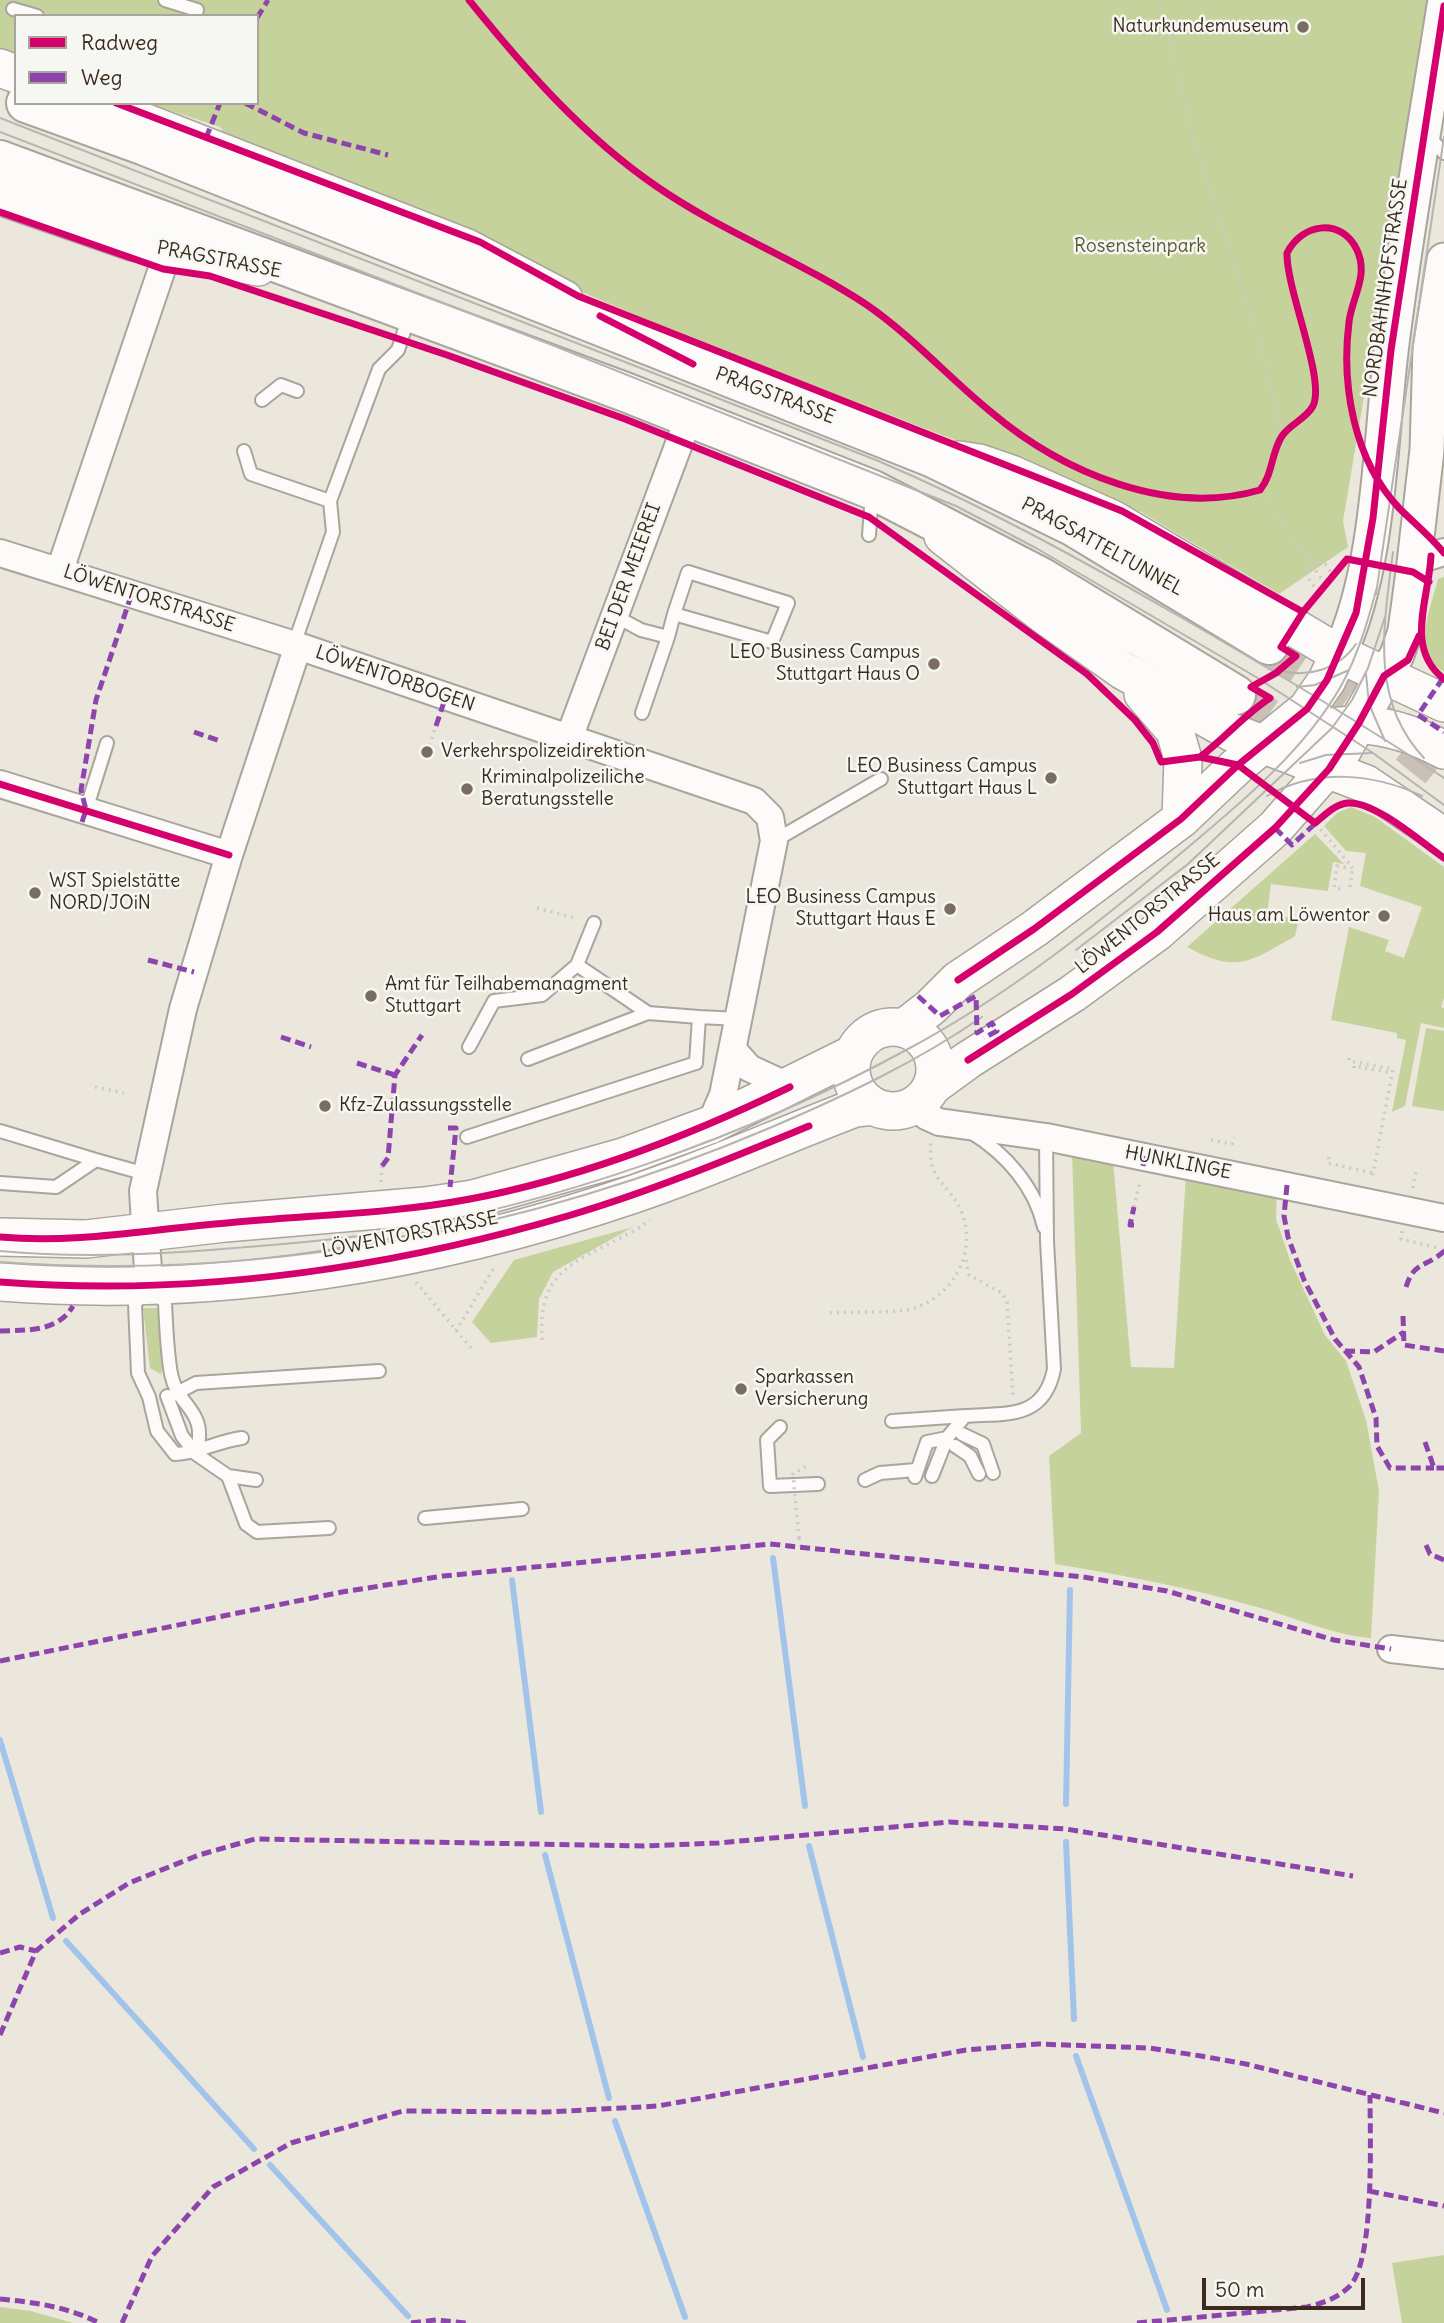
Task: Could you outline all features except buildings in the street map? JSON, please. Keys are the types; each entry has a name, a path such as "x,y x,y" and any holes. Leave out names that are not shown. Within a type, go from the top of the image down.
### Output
{"main road":[{"path":"32,105 145,146 693,364"},
{"name":"PRAGSTRASSE","path":"100,105 467,248 693,364 931,457 979,463 1080,503 1160,545 1339,654 1444,704"},
{"path":"0,160 325,280"},
{"name":"PRAGSTRASSE","path":"0,196 133,242 325,280 689,417 873,491 1041,577 1236,695"},
{"name":"PRAGSATTELTUNNEL","path":"931,457 1074,527 1269,645"},
{"name":"PRAGSTRASSE","path":"908,507 930,523 956,548 1122,670 1215,724 1262,745 1366,784 1444,838"},
{"path":"1339,654 1352,729 1366,784"},
{"name":"LÖWENTORSTRASSE","path":"0,1237 86,1239 473,1199 623,1157 710,1125 853,1054 861,1041 873,1031 888,1027 904,1028 931,1007 958,980 1046,920 1181,819 1262,745 1307,709 1339,654"},
{"path":"1122,670 1175,731 1183,759 1181,819"},
{"name":"LÖWENTORSTRASSE","path":"0,1282 77,1288 236,1282 412,1253 507,1232 635,1194 855,1108 873,1106 887,1110 903,1110 968,1060 1082,987 1305,816 1329,769 1384,676"},
{"path":"1262,745 1288,737 1352,729 1403,730 1444,750"},
{"path":"904,1028 915,1032 931,1050 935,1068 924,1095"},
{"path":"853,1054 851,1077 856,1089 873,1106"}],"street":[{"name":"NORDBAHNHOFSTRASSE","path":"1339,654 1356,613 1373,518 1391,350 1434,141 1444,6"},
{"path":"60,570 168,251"},
{"path":"1384,676 1397,655 1434,553 1427,450 1430,348 1444,260"},
{"name":"BEI DER MEIEREI","path":"569,738 689,417"},
{"name":"LÖWENTORSTRASSE","path":"0,553 299,646"},
{"name":"LÖWENTORBOGEN","path":"149,1286 144,1231 146,1174 183,1009 229,855 299,646 754,801 770,817 774,841"},
{"path":"0,783 229,855"},
{"path":"710,1125 722,1101 774,841"},
{"path":"733,1050 749,1068 790,1087"},
{"name":"HUNKLINGE","path":"924,1095 926,1116 962,1126 1046,1137 1444,1218"},
{"path":"1391,1648 1444,1655"}],"lane":[{"path":"165,0 197,10 196,14"},
{"path":"13,9 30,14"},
{"path":"299,646 298,633 333,532 330,501 357,412 379,369 398,350 410,312"},
{"path":"262,400 281,385 297,391"},
{"path":"244,452 251,474 330,501"},
{"path":"869,535 873,491"},
{"path":"642,713 668,638 674,614 688,572 788,603 772,642 674,614"},
{"path":"615,616 668,638"},
{"path":"86,810 107,743"},
{"path":"774,841 881,779"},
{"path":"469,1047 494,1001 542,995 577,965 594,923"},
{"path":"577,965 648,1013"},
{"path":"528,1059 648,1013 739,1019"},
{"path":"467,1137 696,1063 699,1017"},
{"path":"962,1126 982,1139 1030,1188 1041,1213 1047,1241"},
{"path":"0,1131 146,1174"},
{"path":"892,1421 1022,1412 1042,1399 1052,1381 1054,1369 1047,1241 1046,1137"},
{"path":"0,1183 56,1187 96,1160"},
{"path":"242,1438 225,1440 196,1454 174,1454 164,1443 157,1431 149,1397 138,1373 135,1304 149,1286 165,1302 174,1420 196,1454 228,1476 256,1480"},
{"path":"149,1397 172,1395 196,1383 379,1371"},
{"path":"172,1395 188,1402 201,1436 196,1454"},
{"path":"932,1476 965,1416"},
{"path":"780,1427 767,1440 767,1487 818,1484"},
{"path":"962,1434 983,1444 993,1474"},
{"path":"865,1480 880,1474 915,1474 927,1442 951,1442 970,1456 979,1474"},
{"path":"228,1476 246,1524 257,1532 329,1528"},
{"path":"425,1518 522,1509"}],"path":[{"path":"469,0 507,47 596,139 656,186 698,212 780,253 870,307 1016,431 1057,456 1130,489 1194,497 1230,496 1260,490 1272,470 1282,436 1262,352 1207,183 1160,0"},
{"path":"1282,436 1312,408 1316,390 1287,253 1293,240 1303,231 1318,228 1330,229 1352,242 1362,263 1348,333 1348,385 1356,429"},
{"path":"1362,446 1382,486 1434,553"},
{"path":"1260,490 1325,584"},
{"path":"1307,558 1326,565 1333,575"},
{"path":"1307,558 1307,578 1318,592"},
{"path":"1432,669 1444,656"},
{"path":"427,752 436,726"},
{"path":"1305,816 1353,868"},
{"path":"1340,890 1334,888 1337,866 1353,868"},
{"path":"1350,887 1353,868"},
{"path":"537,908 575,918"},
{"path":"1349,1058 1349,1061 1363,1067 1392,1073 1367,1202"},
{"path":"1354,1068 1363,1067"},
{"path":"95,1087 124,1093"},
{"path":"830,1313 914,1308 935,1297 959,1273 965,1258 968,1232 961,1210 929,1163 932,1137"},
{"path":"1211,1140 1232,1144 1234,1137"},
{"path":"1329,1157 1328,1163 1373,1173"},
{"path":"1412,1191 1416,1169"},
{"path":"1134,1207 1141,1176"},
{"path":"542,1340 541,1313 547,1292 558,1276 575,1262 649,1222 652,1216"},
{"path":"1427,1245 1439,1248"},
{"path":"457,1331 502,1255"},
{"path":"965,1258 970,1275 1002,1293 1007,1302 1014,1412"},
{"path":"413,1278 471,1348"},
{"path":"801,1546 793,1474 806,1466"}],"green space":[{"name":"Rosensteinpark","path":"0,0 1431,0 1343,521 1348,547 1279,594 1141,512 678,333 230,142 220,127 153,105 259,105 259,14 14,14 14,52 0,48"},
{"path":"1444,577 1444,672 1434,663 1425,641 1428,616 1438,579"},
{"path":"1351,807 1375,817 1444,867 1444,998 1441,1007 1444,1008 1444,1028 1421,1023 1405,1106 1392,1112 1406,1040 1397,1038 1397,1033 1331,1020 1349,927 1389,940 1385,951 1404,958 1422,907 1360,886 1366,853 1346,851 1324,826 1337,813"},
{"path":"1315,834 1344,864 1333,862 1328,891 1271,884 1267,914 1299,919 1295,936 1243,961 1219,960 1187,947"},
{"path":"1426,1028 1444,1031 1444,1111 1412,1106"},
{"path":"1072,1153 1113,1160 1131,1367 1174,1368 1186,1173 1277,1191 1276,1219 1290,1260 1325,1335 1346,1361 1366,1420 1379,1491 1371,1638 1328,1630 1257,1607 1182,1588 1055,1564 1049,1456 1081,1433"},
{"path":"633,1227 553,1272 539,1299 537,1337 491,1343 472,1322 514,1260"},
{"path":"143,1308 160,1308 165,1358 161,1374 150,1368"},
{"path":"1444,2255 1444,2323 1402,2323 1392,2263"},
{"path":"0,2307 31,2311 73,2323 0,2323"}],"waterway":[{"path":"773,1558 805,1806"},
{"path":"512,1580 541,1812"},
{"path":"1066,1804 1070,1590"},
{"path":"0,1740 53,1918"},
{"path":"1066,1842 1074,2019"},
{"path":"809,1846 863,2057"},
{"path":"545,1855 609,2098"},
{"path":"66,1941 254,2149"},
{"path":"1076,2056 1167,2310"},
{"path":"615,2121 685,2317"},
{"path":"270,2165 408,2316"}],"tunnel":[{"path":"1269,645 1358,705 1444,774"},
{"path":"1236,695 1312,748"}],"tram line":[{"path":"0,118 915,477 1029,533 1140,594 1312,694 1444,778"},
{"path":"0,132 552,345 956,506 1036,548 1256,677 1373,753 1444,805"},
{"path":"1376,594 1444,137"},
{"path":"1393,552 1386,606 1384,660 1395,711 1407,735 1424,758"},
{"path":"0,1251 88,1255 176,1252 338,1239 441,1222 510,1206 648,1164 782,1111 847,1081 941,1030 1038,967 1130,896 1258,786 1304,739 1341,686 1362,638 1377,587"},
{"path":"1076,950 1188,864 1332,728 1352,700 1368,668 1385,617"},
{"path":"1278,670 1300,673 1322,670 1341,660 1356,644"},
{"path":"1297,687 1315,685 1349,670"},
{"path":"1366,674 1369,704 1385,741"},
{"path":"1300,763 1326,755 1372,753"},
{"path":"1267,796 1305,781 1344,777 1384,782 1422,796"},
{"path":"0,1262 99,1266 198,1264 296,1255 394,1241 490,1220 586,1195 680,1163 772,1127 880,1077 932,1049 982,1017"}],"marked path":[{"path":"259,15 268,0"},
{"path":"206,138 219,105"},
{"path":"249,105 304,133 388,155"},
{"path":"82,822 86,810 81,790 96,700 132,593"},
{"path":"1443,678 1418,715 1444,732"},
{"path":"436,726 446,696"},
{"path":"194,732 220,741"},
{"path":"1275,828 1292,845 1318,821"},
{"path":"148,960 194,972"},
{"path":"918,996 940,1016 976,996 977,1033 992,1023 997,1031 984,1038"},
{"path":"382,1166 388,1158 395,1075 422,1035"},
{"path":"281,1037 311,1047"},
{"path":"357,1063 395,1075"},
{"path":"448,1128 456,1128 450,1187"},
{"path":"1143,1166 1145,1156"},
{"path":"1287,1185 1284,1216 1288,1237 1304,1280 1335,1339 1359,1367 1376,1418 1377,1446 1390,1468 1434,1468"},
{"path":"1134,1207 1130,1225 1134,1225"},
{"path":"1406,1287 1416,1269 1443,1252 1439,1248"},
{"path":"0,1331 31,1330 51,1325 59,1321 73,1306"},
{"path":"1403,1316 1404,1345 1444,1351"},
{"path":"1345,1351 1374,1352 1404,1332"},
{"path":"1425,1442 1434,1468 1444,1468"},
{"path":"0,1661 342,1592 443,1576 770,1544 1083,1577 1167,1591 1334,1640 1391,1649"},
{"path":"1426,1545 1430,1554 1444,1560"},
{"path":"0,2035 36,1951 80,1914 129,1883 199,1855 255,1839 644,1846 718,1843 949,1822 1066,1829 1353,1876"},
{"path":"0,1953 20,1947 36,1951"},
{"path":"122,2323 152,2256 213,2187 291,2143 403,2111 547,2112 658,2106 966,2050 1038,2044 1149,2048 1201,2056 1246,2064 1444,2113"},
{"path":"1137,2323 1307,2307 1330,2300 1350,2286 1364,2250 1367,2224 1370,2095"},
{"path":"1369,2191 1444,2206"},
{"path":"0,2299 63,2309 99,2323"},
{"path":"411,2323 436,2320 467,2323"}],"cycle path":[{"path":"469,0 556,100 629,166 707,218 815,274 867,305 1019,434 1083,470 1117,484 1189,498 1225,497 1260,490 1282,436 1310,411 1316,393 1310,356 1288,269 1287,253 1294,243 1312,230 1322,228 1342,233 1357,250 1361,269 1349,322 1347,346 1349,396 1361,445 1384,489 1444,553"},
{"path":"958,980 1034,929 1181,819 1238,765 1307,709 1327,680 1356,613 1373,518 1391,350 1444,6"},
{"path":"121,105 480,242 578,296 1122,511 1303,612"},
{"path":"0,212 163,269 210,276 447,355 625,419 869,517 1087,674 1135,720 1153,743 1161,762 1200,757 1238,765 1315,823 1339,805 1359,804 1411,833 1444,858"},
{"path":"600,316 693,364"},
{"path":"1431,556 1422,638 1432,667 1444,679"},
{"path":"1200,757 1270,698 1251,687 1276,673 1296,656 1281,647 1303,612 1347,559 1413,572 1429,582"},
{"path":"968,1060 1072,994 1157,932 1275,828 1329,769 1359,723 1384,676 1408,660 1419,636"},
{"path":"0,784 229,855"},
{"path":"0,1237 85,1237 380,1211 470,1199 553,1180 634,1154 790,1087"},
{"path":"0,1282 72,1286 216,1282 360,1264 501,1234 601,1206 691,1174 809,1126"}],"place":[{"name":"Naturkundemuseum","path":"1303,27"},
{"name":"LEO Business Campus Stuttgart Haus O","path":"934,664"},
{"name":"Verkehrspolizeidirektion","path":"427,752"},
{"name":"LEO Business Campus Stuttgart Haus L","path":"1051,778"},
{"name":"Kriminalpolizeiliche Beratungsstelle","path":"467,789"},
{"name":"WST Spielstätte NORD/JOiN","path":"35,893"},
{"name":"LEO Business Campus Stuttgart Haus E","path":"950,909"},
{"name":"Haus am Löwentor","path":"1384,916"},
{"name":"Amt für Teilhabemanagment Stuttgart","path":"371,996"},
{"name":"Kfz-Zulassungsstelle","path":"325,1106"},
{"name":"Sparkassen Versicherung","path":"741,1389"}]}
